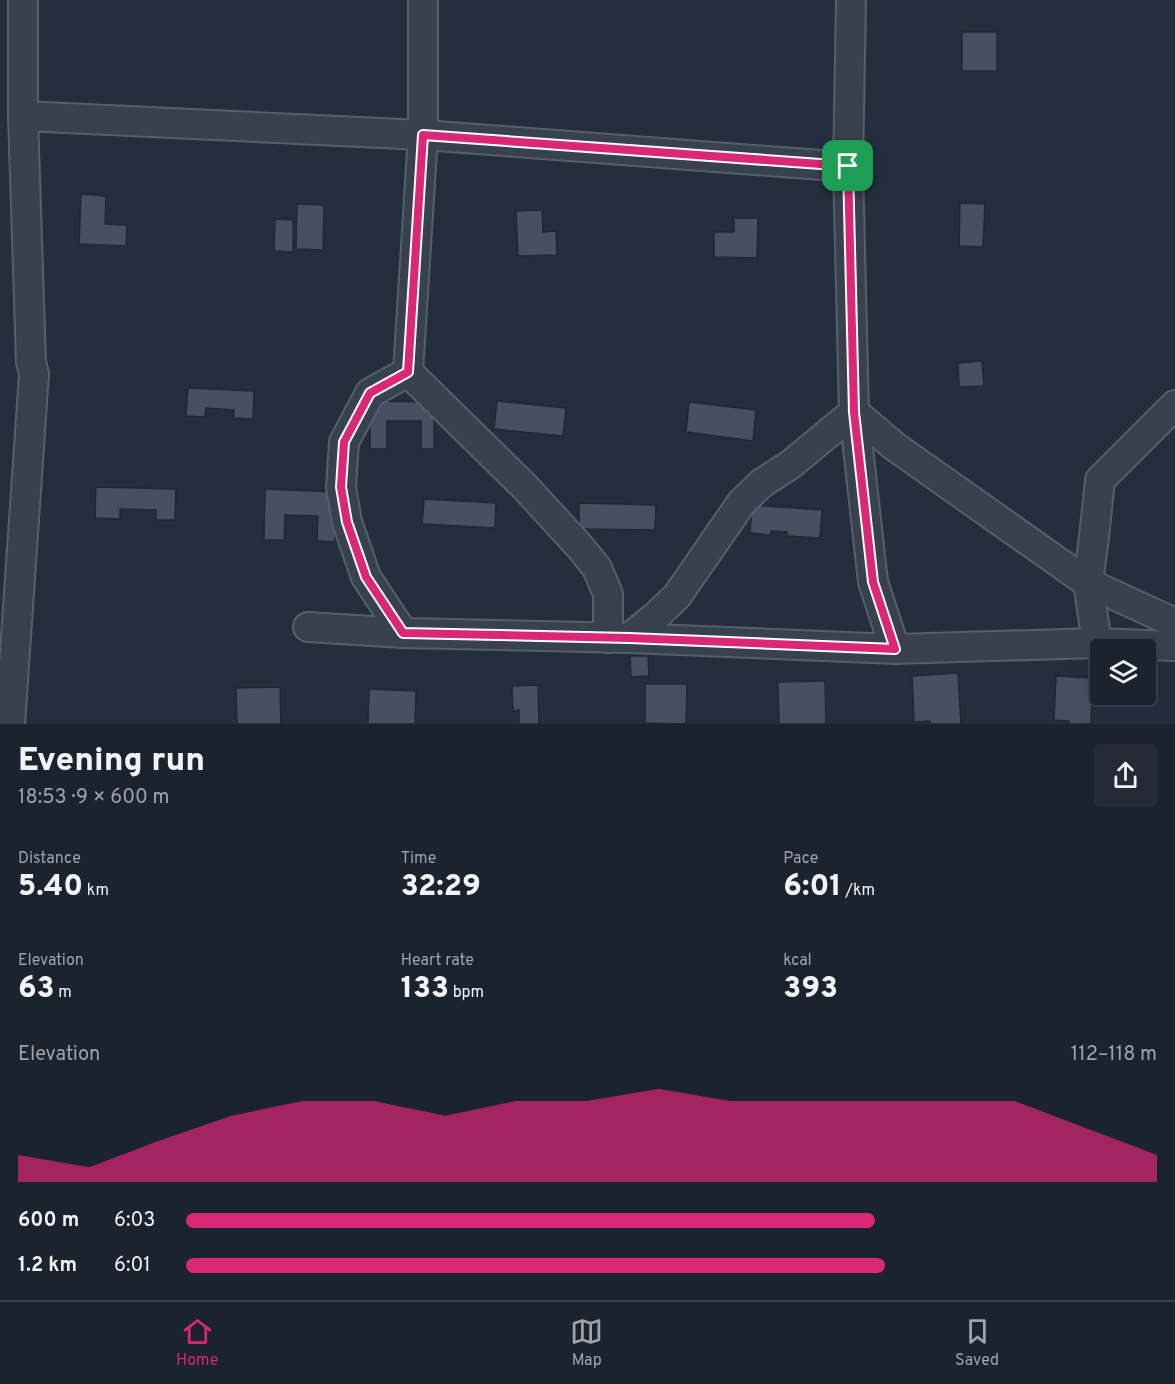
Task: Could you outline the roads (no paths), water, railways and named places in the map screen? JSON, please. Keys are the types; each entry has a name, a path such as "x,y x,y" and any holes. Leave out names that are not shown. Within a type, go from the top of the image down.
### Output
{"street":[{"path":"10,724 34,374 31,362 23,116 23,0"},
{"path":"423,0 423,135 408,372 526,488 597,568 608,594 618,638"},
{"path":"850,0 848,166 854,412 873,582 895,649"},
{"path":"23,116 423,135 848,166"},
{"path":"403,633 366,577 347,522 341,487 344,442 370,393 408,372"},
{"path":"1096,639 1088,583 1100,480 1175,405"},
{"path":"854,412 894,446 1088,583 1175,623"},
{"path":"618,638 656,616 677,596 742,502 762,483 790,465 854,412"},
{"path":"308,627 403,633 618,638 895,649 1090,643"},
{"path":"1156,645 1175,646"}]}
